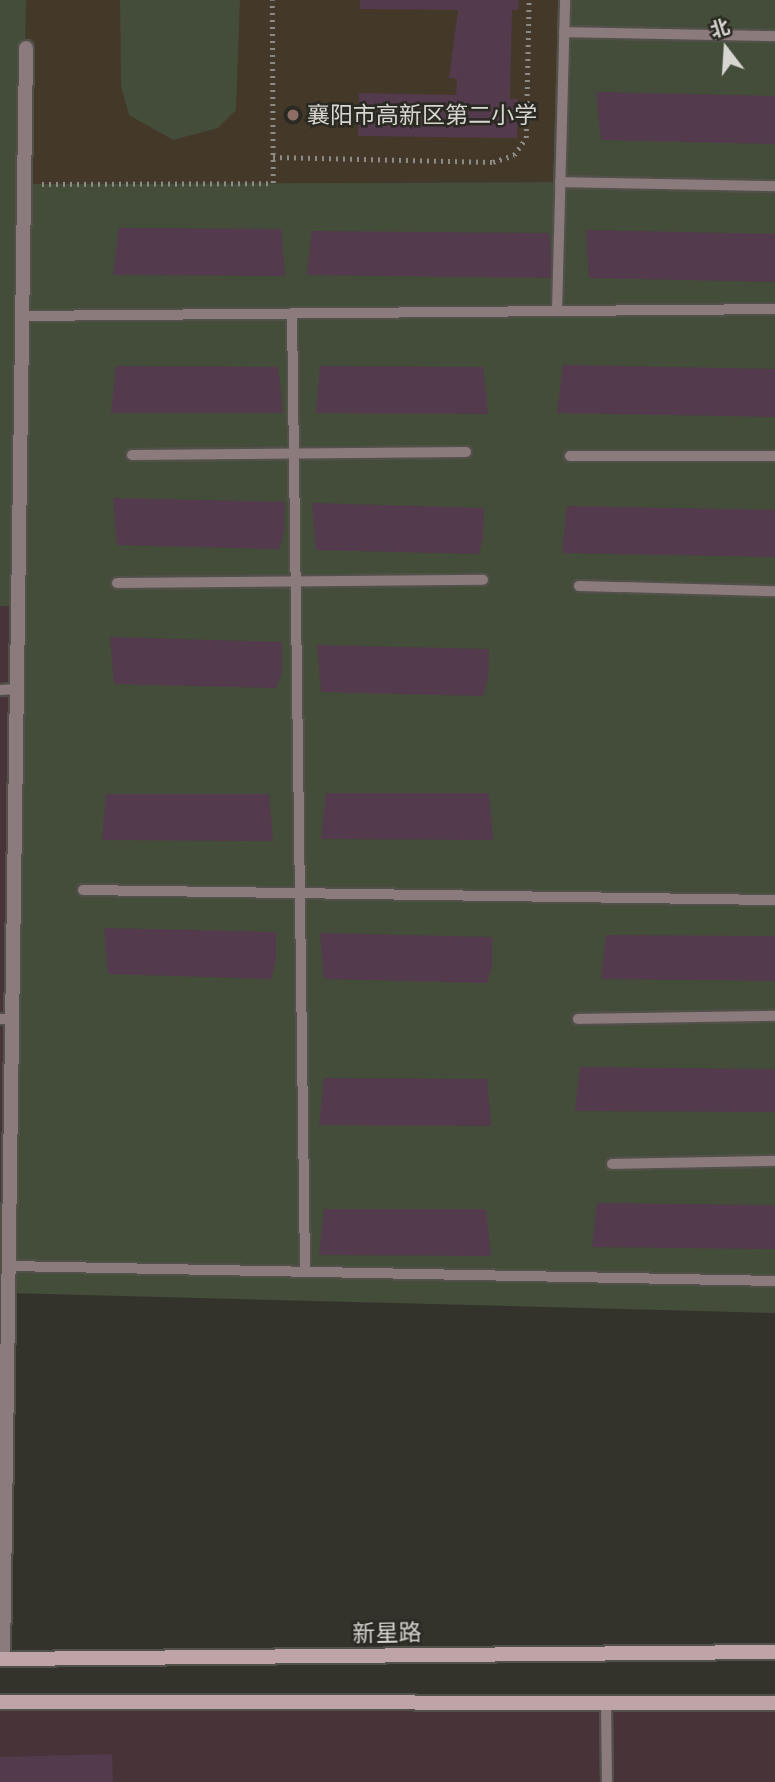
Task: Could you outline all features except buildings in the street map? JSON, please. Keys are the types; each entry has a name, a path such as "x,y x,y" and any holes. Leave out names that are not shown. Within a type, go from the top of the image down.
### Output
{"main road":[{"name":"新星路","path":"1,1659 775,1652"},
{"path":"0,1702 775,1703"}],"street":[{"path":"1,1659 4,1368 9,1266 6,1019 17,689 26,48"}],"lane":[{"path":"557,311 565,0"},
{"path":"564,32 775,36"},
{"path":"560,182 775,186"},
{"path":"22,316 775,309"},
{"path":"292,313 305,1272"},
{"path":"132,455 466,452"},
{"path":"570,456 775,456"},
{"path":"117,583 483,580"},
{"path":"579,586 775,591"},
{"path":"0,690 17,689"},
{"path":"83,890 300,890 775,900"},
{"path":"578,1020 775,1016"},
{"path":"612,1164 775,1161"},
{"path":"9,1266 775,1281"},
{"path":"606,1703 607,1782"}],"path":[{"path":"24,184 273,183 272,0"},
{"path":"273,157 494,162 514,155 526,138 529,0"}],"shaded area":[{"name":"襄阳市高新区第二小学","path":"26,0 565,0 560,182 24,184"},
{"path":"0,606 18,606 0,1659"},
{"path":"0,1702 775,1703 775,1782 0,1782"}],"green space":[{"path":"0,0 26,0 24,184 560,182 565,0 775,0 775,1313 8,1293 17,606 0,606"},
{"path":"120,0 240,0 236,110 218,128 173,140 129,115 121,86"}],"place":[{"name":"襄阳市高新区第二小学","path":"293,115"}]}
